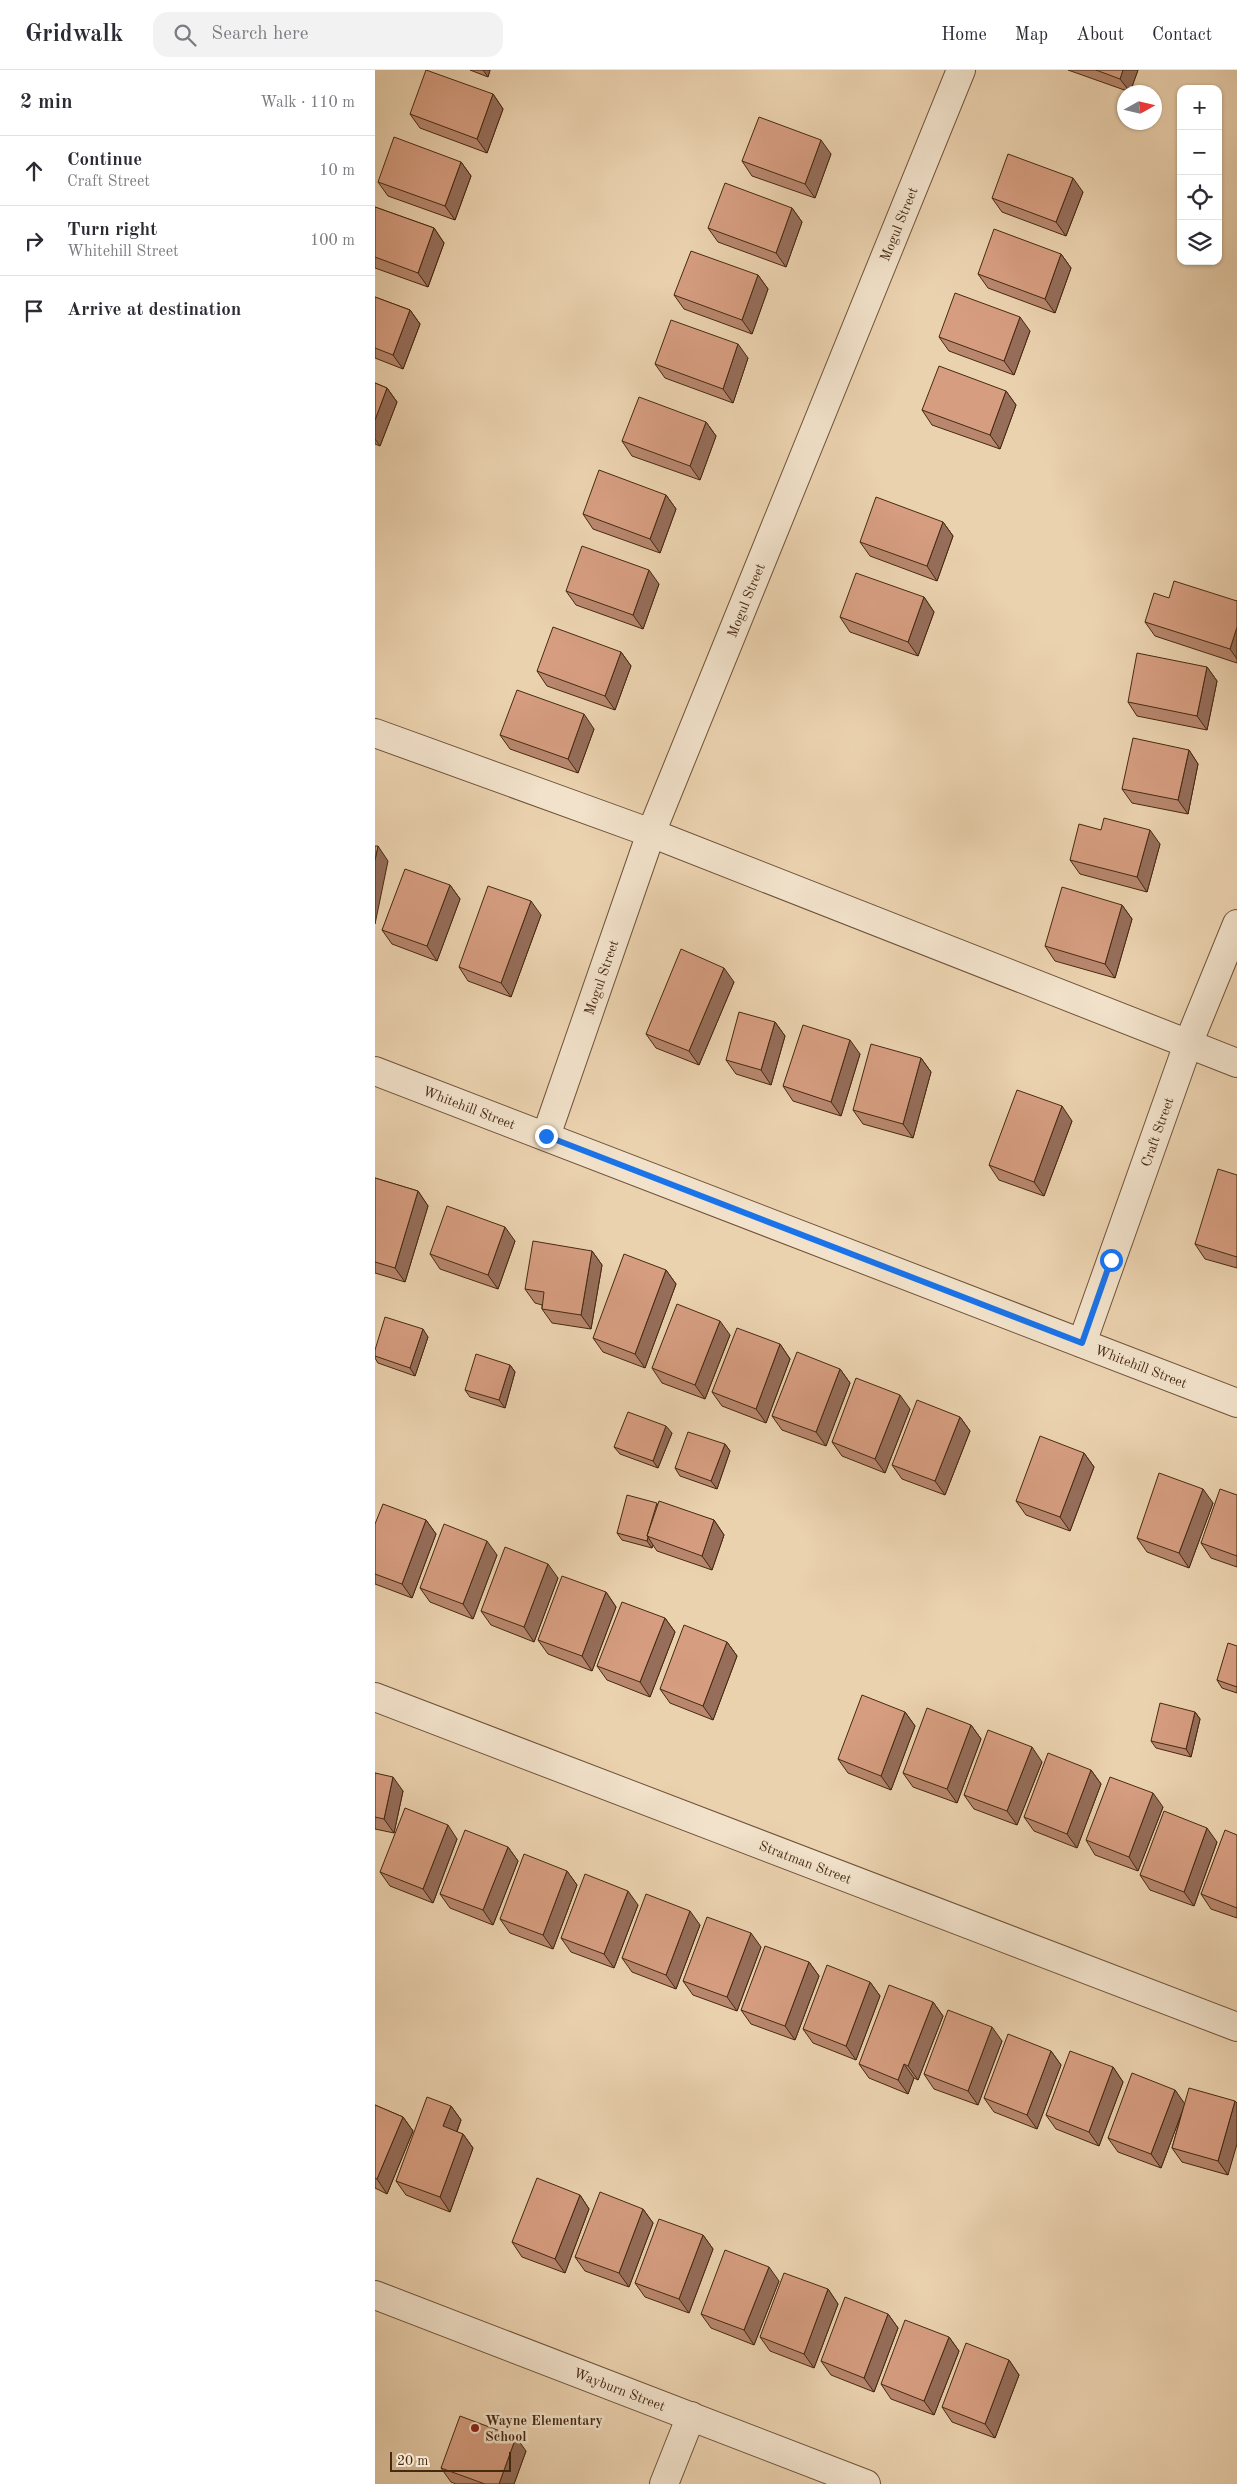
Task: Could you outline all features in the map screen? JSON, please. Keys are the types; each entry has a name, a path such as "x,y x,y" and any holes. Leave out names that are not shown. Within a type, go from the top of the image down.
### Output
{"street":[{"name":"Mogul Street","path":"546,1136 651,833 961,70"},
{"path":"375,733 651,833 1237,1063"},
{"name":"Craft Street","path":"1082,1343 1188,1044 1237,924"},
{"name":"Whitehill Street","path":"375,1071 1237,1402"},
{"name":"Stratman Street","path":"375,1697 1237,2027"},
{"name":"Wayburn Street","path":"375,2295 866,2484"},
{"path":"664,2484 691,2416"}],"building":[{"path":"426,70 493,94 477,139 410,114"},
{"path":"1096,70 1123,70 1120,79"},
{"path":"759,117 821,140 805,184 742,161"},
{"path":"394,137 461,162 445,206 378,182"},
{"path":"1008,154 1073,178 1056,222 992,198"},
{"path":"725,183 792,208 776,253 708,228"},
{"path":"375,207 434,228 418,273 375,257"},
{"path":"994,229 1061,254 1045,299 978,274"},
{"path":"691,251 758,275 742,320 674,295"},
{"path":"955,293 1020,317 1004,361 939,337"},
{"path":"375,297 410,310 393,355 375,348"},
{"path":"671,320 738,344 723,389 655,364"},
{"path":"939,366 1006,391 990,435 922,410"},
{"path":"375,383 387,388 375,420"},
{"path":"639,397 706,422 690,466 622,441"},
{"path":"599,470 666,495 650,539 583,514"},
{"path":"876,497 943,522 927,566 860,542"},
{"path":"582,546 649,570 633,615 566,591"},
{"path":"856,573 924,597 908,642 840,617"},
{"path":"1174,581 1237,601 1237,627 1230,649 1145,622 1154,593 1169,598"},
{"path":"553,627 621,652 605,696 537,671"},
{"path":"1137,653 1207,667 1197,716 1128,702"},
{"path":"517,690 584,714 568,759 500,735"},
{"path":"1133,738 1189,750 1178,800 1122,789"},
{"path":"1104,818 1150,830 1137,877 1070,860 1079,824 1101,830"},
{"path":"375,846 378,846 375,860"},
{"path":"405,869 450,885 427,946 382,930"},
{"path":"488,886 531,901 501,983 459,967"},
{"path":"1062,887 1122,905 1105,964 1045,946"},
{"path":"681,949 724,968 689,1051 646,1034"},
{"path":"739,1012 775,1022 761,1070 726,1060"},
{"path":"803,1025 850,1040 831,1102 783,1086"},
{"path":"871,1044 921,1058 903,1124 853,1110"},
{"path":"1017,1090 1062,1106 1034,1182 989,1165"},
{"path":"1218,1169 1237,1175 1237,1257 1195,1244"},
{"path":"375,1178 418,1191 395,1268 375,1262"},
{"path":"447,1206 505,1227 488,1275 430,1254"},
{"path":"533,1241 592,1251 581,1315 542,1309 544,1292 525,1289"},
{"path":"624,1254 666,1270 635,1354 593,1338"},
{"path":"677,1304 720,1321 695,1385 652,1368"},
{"path":"385,1317 423,1329 410,1368 375,1356"},
{"path":"737,1328 780,1344 756,1409 712,1392"},
{"path":"797,1352 840,1369 816,1432 772,1416"},
{"path":"476,1354 510,1365 499,1400 465,1390"},
{"path":"856,1378 900,1395 875,1459 832,1442"},
{"path":"917,1400 960,1417 935,1481 892,1465"},
{"path":"628,1412 666,1426 653,1461 614,1447"},
{"path":"688,1432 725,1444 711,1481 675,1468"},
{"path":"1040,1436 1084,1453 1060,1517 1016,1501"},
{"path":"1159,1473 1203,1489 1179,1553 1137,1538"},
{"path":"1220,1489 1237,1495 1237,1556 1201,1543"},
{"path":"627,1495 657,1503 647,1541 617,1533"},
{"path":"659,1501 714,1520 702,1556 647,1536"},
{"path":"383,1504 426,1520 402,1584 375,1574 375,1524"},
{"path":"444,1524 487,1541 463,1604 420,1588"},
{"path":"505,1547 548,1564 524,1627 481,1611"},
{"path":"562,1576 606,1592 582,1656 538,1640"},
{"path":"622,1602 665,1618 640,1682 597,1666"},
{"path":"684,1625 727,1642 703,1706 660,1689"},
{"path":"1228,1643 1237,1646 1237,1687 1217,1680"},
{"path":"862,1695 905,1712 881,1776 838,1759"},
{"path":"1160,1703 1195,1712 1186,1749 1151,1741"},
{"path":"927,1708 971,1725 947,1789 903,1773"},
{"path":"988,1730 1032,1747 1007,1811 964,1795"},
{"path":"1048,1753 1091,1770 1067,1834 1024,1817"},
{"path":"375,1773 393,1777 384,1819 375,1817"},
{"path":"1110,1777 1153,1793 1129,1857 1086,1840"},
{"path":"405,1808 448,1825 423,1889 380,1872"},
{"path":"1164,1811 1207,1828 1184,1892 1140,1875"},
{"path":"465,1830 508,1847 483,1910 440,1894"},
{"path":"1225,1830 1237,1835 1237,1908 1201,1894"},
{"path":"524,1854 567,1871 543,1935 500,1919"},
{"path":"585,1874 628,1891 604,1954 561,1938"},
{"path":"646,1894 690,1911 666,1975 622,1958"},
{"path":"707,1917 751,1933 727,1997 683,1981"},
{"path":"765,1946 809,1962 785,2026 741,2010"},
{"path":"827,1965 870,1982 846,2046 803,2029"},
{"path":"889,1985 933,2002 908,2066 904,2064 898,2080 859,2064"},
{"path":"948,2010 992,2027 968,2091 924,2074"},
{"path":"1008,2034 1051,2051 1027,2115 984,2098"},
{"path":"1070,2051 1113,2067 1089,2132 1046,2115"},
{"path":"1132,2073 1175,2090 1151,2154 1108,2138"},
{"path":"1189,2088 1235,2101 1218,2161 1172,2148"},
{"path":"427,2097 451,2106 443,2126 463,2134 440,2197 396,2181"},
{"path":"375,2105 403,2117 377,2179 375,2178"},
{"path":"537,2178 580,2195 555,2259 512,2242"},
{"path":"600,2192 643,2209 619,2273 575,2257"},
{"path":"659,2219 703,2235 679,2299 635,2283"},
{"path":"725,2250 769,2267 744,2330 701,2314"},
{"path":"784,2273 828,2289 804,2354 760,2337"},
{"path":"845,2297 888,2314 864,2378 821,2361"},
{"path":"905,2320 949,2337 924,2401 881,2384"},
{"path":"966,2343 1009,2360 985,2424 942,2407"},
{"path":"460,2416 516,2437 499,2484 485,2484 441,2468"}],"place":[{"name":"Wayne Elementary School","path":"475,2428"}],"route":[{"path":"546,1136 1082,1343 1111,1260"}]}
